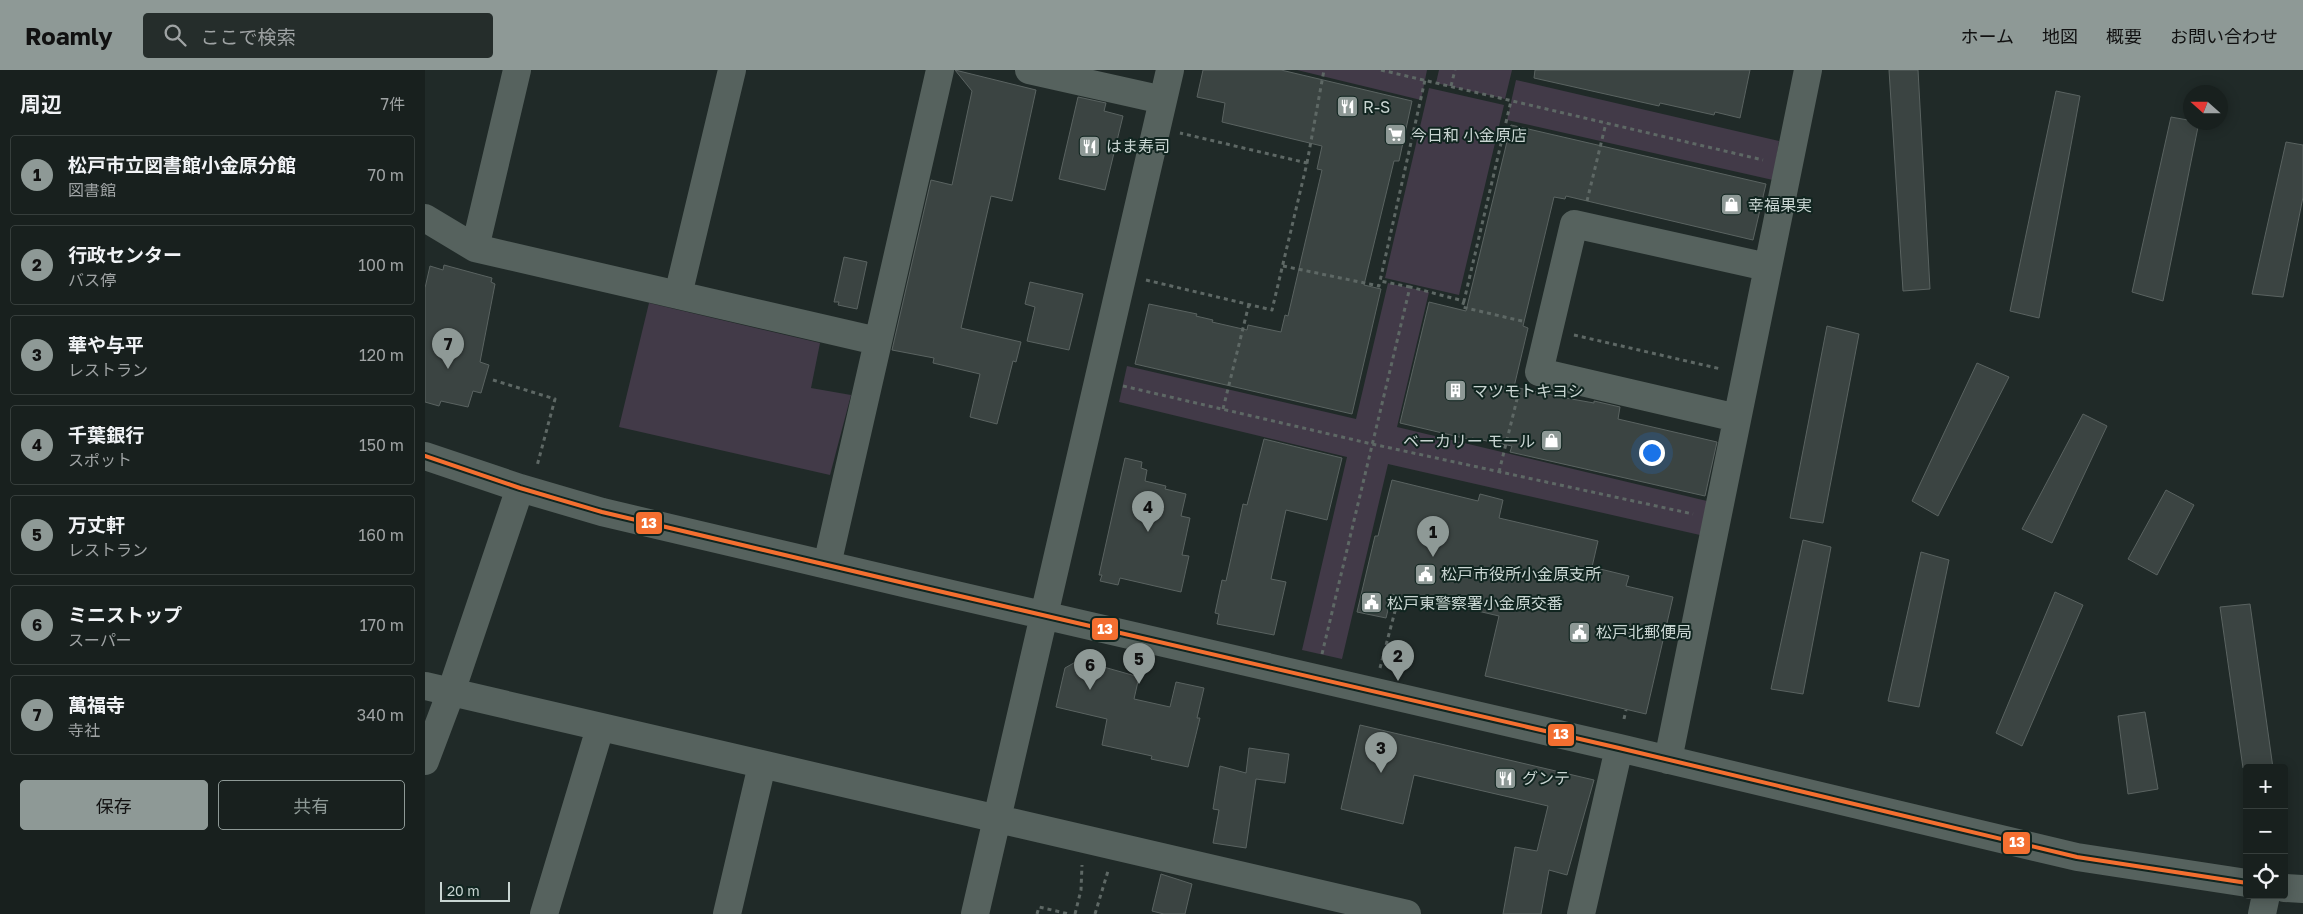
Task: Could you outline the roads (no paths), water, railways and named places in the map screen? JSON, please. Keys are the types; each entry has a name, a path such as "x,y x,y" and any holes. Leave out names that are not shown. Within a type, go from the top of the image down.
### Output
{"street":[{"path":"475,248 517,70"},
{"path":"678,295 732,70"},
{"path":"827,565 940,70"},
{"path":"1029,70 1163,100"},
{"path":"975,914 1121,274 1170,70"},
{"path":"1668,760 1808,70"},
{"path":"425,218 475,248 877,341"},
{"path":"1737,418 1539,372 1574,224 1767,267"},
{"path":"425,456 528,479 602,512 827,565 1619,748 2077,857 2243,882"},
{"path":"425,761 528,479"},
{"path":"425,686 1407,914"},
{"path":"544,914 600,728"},
{"path":"1581,914 1619,748"},
{"path":"727,914 762,765"},
{"path":"2288,888 2303,889"},
{"path":"2262,914 2265,899"}],"place":[{"name":"R-S","path":"1347,107"},
{"name":"今日和 小金原店","path":"1395,135"},
{"name":"はま寿司","path":"1090,146"},
{"name":"幸福果実","path":"1732,205"},
{"name":"萬福寺","path":"448,369"},
{"name":"マツモトキヨシ","path":"1456,391"},
{"name":"ベーカリー モール","path":"1551,441"},
{"name":"千葉銀行","path":"1148,532"},
{"name":"松戸市立図書館小金原分館","path":"1433,557"},
{"name":"松戸市役所小金原支所","path":"1425,574"},
{"name":"松戸東警察署小金原交番","path":"1371,603"},
{"name":"松戸北郵便局","path":"1580,632"},
{"name":"行政センター","path":"1398,681"},
{"name":"万丈軒","path":"1139,684"},
{"name":"ミニストップ","path":"1090,690"},
{"name":"華や与平","path":"1381,773"},
{"name":"グンテ","path":"1506,778"}]}
